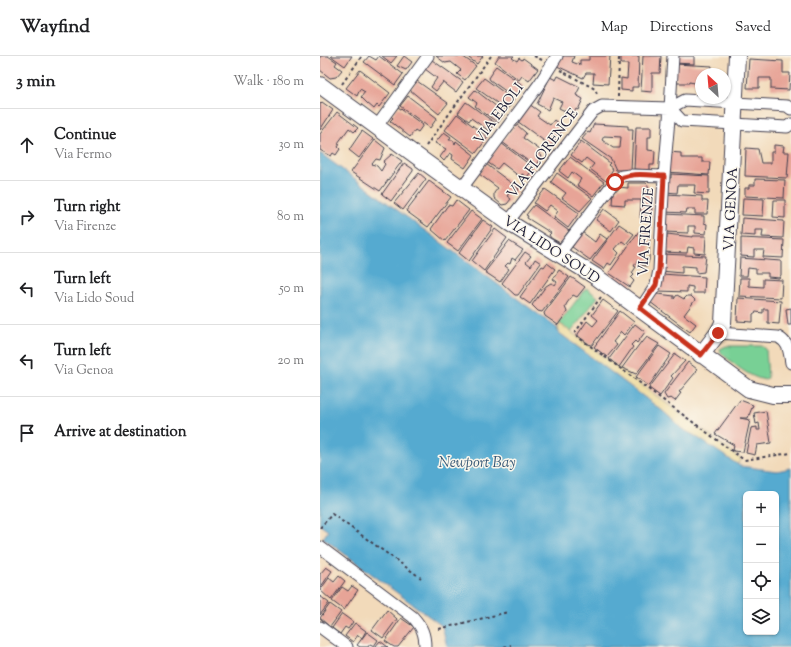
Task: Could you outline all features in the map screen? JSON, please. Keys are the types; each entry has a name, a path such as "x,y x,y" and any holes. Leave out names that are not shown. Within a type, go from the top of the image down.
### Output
{"street":[{"path":"377,126 428,56"},
{"name":"VIA FIRENZE","path":"640,308 656,285 659,270 673,56"},
{"name":"VIA GENOA","path":"701,355 718,333 723,322 735,125 737,56"},
{"name":"VIA EBOLI","path":"462,188 555,61"},
{"name":"VIA LIDO SOUD","path":"320,85 508,222 610,286 701,355 749,388 772,395 791,395"},
{"path":"602,106 670,108 685,100 787,106 791,110"},
{"name":"VIA FLORENCE","path":"508,222 593,111 602,106"},
{"path":"670,108 682,121 787,127 791,124"},
{"path":"559,254 615,182 622,176 664,176"},
{"path":"718,333 778,337 786,341 791,363"},
{"path":"320,547 413,617 421,625 425,637 425,647"},
{"path":"320,627 347,647"}],"path":[{"path":"334,95 362,56"},
{"path":"418,157 491,56"},
{"path":"534,56 555,61 594,89 602,106"},
{"path":"618,106 619,56"},
{"path":"610,286 574,334 744,460 791,453"},
{"path":"320,528 332,514 421,578"},
{"path":"439,629 508,612"},
{"path":"504,647 511,645"}],"green space":[{"path":"586,288 598,297 571,332 559,323"},
{"path":"726,346 762,346 766,349 768,378 765,380 753,376 736,366 721,353 720,349"}],"sand":[{"path":"559,323 741,459 737,465 695,436 682,429 664,412 558,332"}],"water":[{"name":"Newport Bay","path":"320,153 557,328 558,332 664,412 682,429 740,466 777,471 791,468 791,647 447,647 442,626 323,538 328,531 320,525"}],"building":[{"path":"320,56 328,56 337,62 335,65 342,70 336,77 330,78 320,70"},
{"path":"331,56 352,56 345,66"},
{"path":"369,56 376,60 379,56 403,74 395,85 364,62"},
{"path":"382,56 397,56 391,63"},
{"path":"404,56 412,62 406,70 397,66"},
{"path":"436,56 462,56 476,66 465,80 457,74 461,70 451,62 445,63"},
{"path":"470,56 483,56 477,64 469,58"},
{"path":"499,56 514,56 512,58 517,61 519,58 522,60 523,58 538,69 529,81 522,76 519,80 495,62"},
{"path":"562,56 574,56 572,62 580,65 580,60 589,60 589,56 610,56 608,84 593,83 594,73 586,73 583,78 557,66"},
{"path":"621,56 639,56 638,87 632,87 632,91 621,90 621,78 627,79 628,64 621,64"},
{"path":"643,56 661,56 660,73 652,73 652,92 641,91"},
{"path":"675,56 694,56 694,64 674,63"},
{"path":"749,59 783,61 783,73 790,73 789,90 771,89 771,78 759,78 759,88 747,88"},
{"path":"432,60 463,82 456,92 443,82 436,91 431,87 437,78 425,69"},
{"path":"675,64 712,66 712,68 695,68 695,83 677,83"},
{"path":"496,66 524,86 518,95 515,97 510,93 511,91 509,89 507,92 490,80 489,78 493,72 492,71"},
{"path":"360,70 390,93 379,107 377,105 374,109 367,103 361,97 365,92 360,89 357,96 346,88"},
{"path":"558,76 580,87 576,95 583,99 578,110 576,109 573,115 559,108 562,102 553,98 548,110 537,104 550,77 556,80"},
{"path":"484,78 514,100 507,110 476,88"},
{"path":"417,81 448,103 439,114 410,90"},
{"path":"475,90 505,113 498,123 475,106 477,103 469,97"},
{"path":"408,96 437,118 430,128 400,106"},
{"path":"322,102 333,110 320,130 320,104"},
{"path":"466,102 495,123 489,131 471,118 469,121 458,113"},
{"path":"529,104 540,112 537,116 550,125 554,120 564,128 551,146 517,121"},
{"path":"398,107 423,125 418,132 415,130 410,137 390,121 393,118 391,116"},
{"path":"337,112 358,128 354,132 349,128 338,143 340,144 338,147 340,149 336,155 333,153 331,156 320,150 320,134"},
{"path":"457,114 488,137 476,153 445,130"},
{"path":"516,124 526,133 523,138 540,150 538,153 542,156 535,166 502,142"},
{"path":"594,124 628,126 628,129 633,129 631,170 616,170 611,159 582,139 588,132 590,133","holes":["604,136 621,137 620,148 613,148 602,140"]},
{"path":"636,127 651,127 651,137 648,137 648,150 655,151 654,165 650,165 650,170 634,169"},
{"path":"362,131 373,139 359,158 349,150"},
{"path":"444,132 451,137 449,140 453,140 455,144 456,141 474,155 465,168 452,159 453,155 450,153 444,161 440,157 446,149 435,143"},
{"path":"375,140 385,148 380,160 376,159 372,164 377,166 381,171 385,164 383,162 392,154 402,161 380,191 351,172"},
{"path":"581,141 610,163 608,165 613,169 606,181 590,169 594,164 586,158 582,163 571,155"},
{"path":"501,143 534,168 527,177 522,174 520,177 502,163 497,169 487,162"},
{"path":"774,145 784,146 783,152 789,152 787,178 745,176 746,148 758,149 761,163 771,163 771,152 774,152"},
{"path":"668,152 681,153 681,158 702,158 702,162 710,162 709,175 667,172"},
{"path":"570,157 604,182 593,196 577,185 581,179 572,172 568,178 559,171"},
{"path":"404,163 413,169 413,171 391,201 382,194"},
{"path":"486,164 519,189 515,195 511,191 507,196 511,199 507,204 502,205 494,198 494,193 498,188 479,174"},
{"path":"419,173 426,179 403,210 394,203"},
{"path":"557,173 592,198 580,211 562,198 566,193 551,182"},
{"path":"671,174 709,176 709,194 694,193 695,185 678,185 677,193 666,192 667,178 671,178"},
{"path":"755,179 785,180 784,198 745,196 745,188 749,188 749,185 755,185"},
{"path":"429,181 451,197 428,227 406,211"},
{"path":"628,183 646,183 648,185 648,189 653,190 651,219 640,218 641,200 625,200 625,205 612,204 613,190 618,190 618,187 628,188"},
{"path":"545,189 579,213 568,228 554,217 558,211 550,205 545,211 534,203"},
{"path":"665,194 702,196 702,201 708,201 707,214 695,214 695,209 687,209 686,213 664,212"},
{"path":"743,198 764,199 763,216 742,215"},
{"path":"456,200 469,210 445,241 431,229 448,205 452,206"},
{"path":"774,200 785,200 785,218 773,217"},
{"path":"534,205 569,231 560,243 551,238 549,235 551,233 527,218 528,216 526,215"},
{"path":"604,209 619,220 611,231 596,220"},
{"path":"471,211 482,219 458,251 447,243"},
{"path":"665,214 704,216 704,223 707,224 706,234 695,233 695,226 688,226 688,233 664,232"},
{"path":"742,218 784,221 783,238 762,237 763,230 755,230 755,236 741,235"},
{"path":"483,220 493,227 469,261 459,253"},
{"path":"619,224 634,234 626,244 622,241 615,249 619,253 611,265 608,263 604,269 592,261"},
{"path":"495,229 507,238 484,271 472,261"},
{"path":"639,231 650,231 649,260 647,266 638,265 638,260 632,273 634,275 631,278 634,281 630,287 609,273"},
{"path":"582,232 595,242 600,234 607,239 590,260 572,247"},
{"path":"667,234 693,237 706,236 705,254 694,253 694,248 688,247 687,253 662,252 663,239 667,239"},
{"path":"741,238 784,240 783,258 763,257 764,250 754,250 754,257 741,256"},
{"path":"509,241 523,250 515,260 512,258 510,264 508,263 505,266 509,269 500,282 485,272"},
{"path":"525,252 531,256 526,262 531,266 535,259 541,263 518,295 515,295 502,283"},
{"path":"662,254 706,256 704,272 696,273 696,267 684,266 682,266 682,273 661,271"},
{"path":"740,258 781,261 781,275 779,278 768,277 768,273 756,273 756,269 748,268 747,276 739,276"},
{"path":"547,263 555,269 530,304 520,297 542,266 544,267"},
{"path":"559,270 569,277 542,312 538,311 532,305 546,286 551,283 555,285 557,282 553,279"},
{"path":"662,274 705,277 704,293 693,293 693,287 687,286 687,292 658,291"},
{"path":"571,277 585,287 577,297 573,295 567,303 565,307 567,312 558,325 545,316 544,313"},
{"path":"740,278 749,278 749,286 763,287 763,279 782,280 781,298 739,296"},
{"path":"655,295 674,296 674,299 677,295 684,299 687,296 691,296 695,300 684,315 696,324 690,332 650,302"},
{"path":"738,298 781,301 779,324 768,323 768,309 763,309 763,313 756,312 753,314 753,322 737,321"},
{"path":"603,300 618,311 592,345 590,345 578,336 578,334 587,321 593,326 598,320 592,315"},
{"path":"791,308 791,325 788,325 786,309"},
{"path":"620,311 634,322 624,335 621,332 613,342 617,345 607,357 594,347"},
{"path":"635,324 645,332 637,343 635,341 631,345 633,347 619,367 609,359"},
{"path":"647,337 659,344 636,374 622,368 641,342 642,343"},
{"path":"659,346 671,354 649,386 636,377"},
{"path":"675,354 685,361 671,376 673,378 660,396 649,388"},
{"path":"688,362 697,369 696,372 679,392 681,393 675,401 671,398 667,399 664,394"},
{"path":"740,400 753,405 748,418 740,418 750,420 743,452 733,451 734,445 715,434"},
{"path":"766,411 771,443 757,445 755,455 746,453 751,428 757,427 757,430 760,430 759,423 756,424 754,413"},
{"path":"326,567 332,571 320,588 320,574"},
{"path":"339,576 345,581 331,600 320,590 329,578 334,582"},
{"path":"352,586 358,590 344,610 332,601 342,587 348,591"},
{"path":"320,596 329,603 320,615"},
{"path":"330,604 341,612 330,627 320,618"},
{"path":"387,610 397,619 383,638 372,630"},
{"path":"342,614 353,622 348,629 345,627 340,634 332,628"},
{"path":"401,618 414,627 398,647 394,647 385,641"},
{"path":"355,623 366,631 362,638 358,635 353,642 345,636"},
{"path":"367,632 378,640 374,646 370,644 368,647 360,647 357,645"},
{"path":"380,641 388,647 375,647"}],"route":[{"path":"615,182 622,176 630,175 664,176 659,270 656,285 640,308 701,355 718,333"}]}
